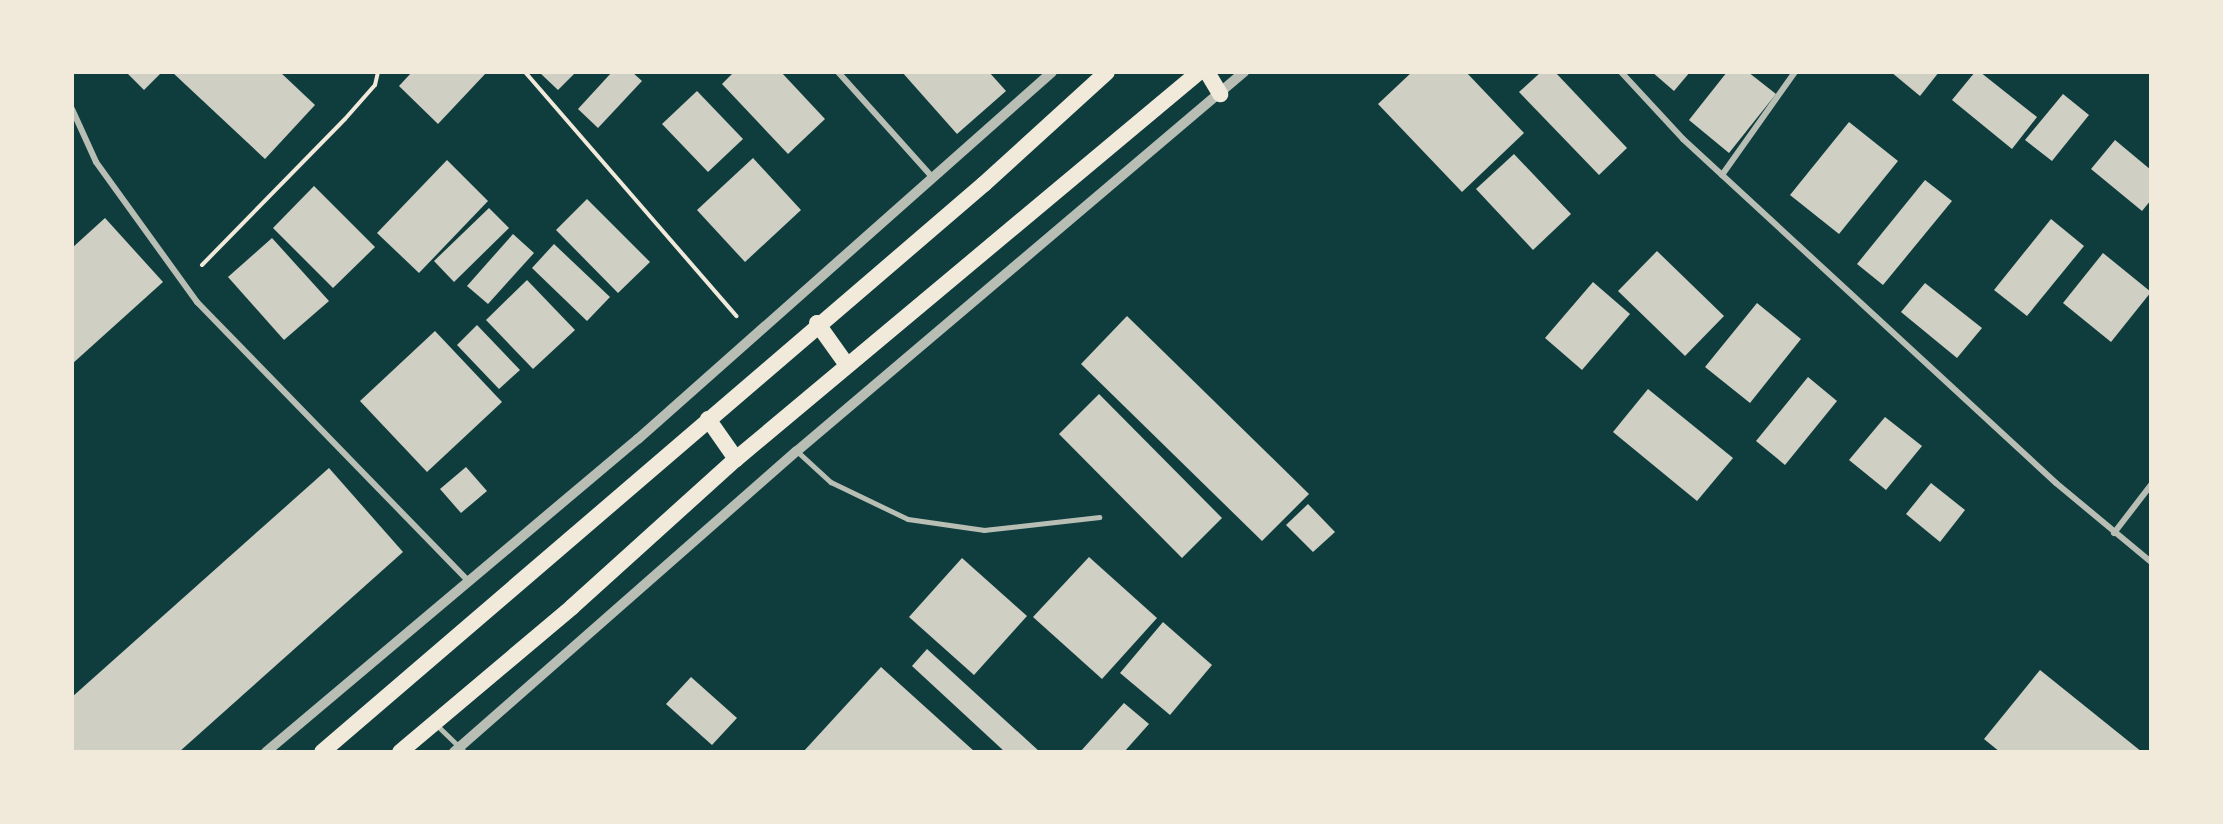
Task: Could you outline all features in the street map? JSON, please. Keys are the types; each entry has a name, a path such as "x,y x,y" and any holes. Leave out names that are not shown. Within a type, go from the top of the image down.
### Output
{"highway":[{"path":"321,752 817,324 984,184 1107,72"},
{"path":"400,752 572,607 736,459 1199,72"},
{"path":"1207,72 1220,93"},
{"path":"817,324 847,365"},
{"path":"708,419 736,459"}],"street":[{"path":"838,72 933,178"},
{"path":"266,752 753,336 1052,72"},
{"path":"460,750 797,451 1244,72"},
{"path":"1621,72 1683,139 2114,533 2151,562"},
{"path":"1722,175 1795,72"},
{"path":"72,109 96,162 183,283 467,580"},
{"path":"2114,533 2151,484"}],"lane":[{"path":"797,451 831,482 908,519 984,530 1099,518"},
{"path":"434,722 460,750"}],"path":[{"path":"183,283 345,119 375,85 378,72"},
{"path":"525,72 753,336"}],"building":[{"path":"126,72 162,72 144,90"},
{"path":"172,72 280,72 315,105 265,159"},
{"path":"412,72 486,73 438,124 399,86"},
{"path":"539,72 576,72 558,90"},
{"path":"612,72 632,72 642,81 598,128 578,109"},
{"path":"734,72 781,72 825,119 788,154 722,84"},
{"path":"902,72 989,72 1006,91 957,134"},
{"path":"1412,72 1466,72 1524,133 1462,192 1378,104"},
{"path":"1541,72 1555,72 1627,148 1599,175 1519,92"},
{"path":"1652,72 1690,72 1674,91"},
{"path":"1727,72 1748,72 1776,94 1729,153 1689,120"},
{"path":"1891,72 1939,72 1920,96"},
{"path":"1975,72 1980,72 2037,117 2012,149 1952,100"},
{"path":"697,91 743,139 708,172 662,124"},
{"path":"2063,94 2089,115 2052,161 2025,140"},
{"path":"1849,122 1898,161 1839,234 1790,195"},
{"path":"2115,140 2151,170 2151,200 2142,211 2091,169"},
{"path":"1514,154 1571,214 1533,250 1476,189"},
{"path":"753,158 801,210 745,262 697,210"},
{"path":"447,160 488,201 419,273 377,233"},
{"path":"1925,180 1952,201 1883,285 1857,264"},
{"path":"314,186 375,247 333,288 273,228"},
{"path":"587,199 650,262 618,293 556,230"},
{"path":"489,208 509,228 454,282 434,261"},
{"path":"105,218 163,282 72,364 72,248"},
{"path":"2051,219 2084,246 2027,316 1994,290"},
{"path":"513,234 534,253 488,304 467,286"},
{"path":"272,238 329,301 284,340 228,277"},
{"path":"554,244 610,297 587,321 532,268"},
{"path":"1657,251 1724,316 1685,356 1618,291"},
{"path":"2103,253 2151,292 2111,342 2063,303"},
{"path":"527,280 575,330 533,369 486,320"},
{"path":"1593,282 1630,314 1582,370 1545,338"},
{"path":"1925,283 1982,328 1957,358 1901,312"},
{"path":"1757,303 1801,339 1750,403 1705,367"},
{"path":"1127,316 1309,494 1262,541 1081,364"},
{"path":"477,325 520,370 499,389 457,345"},
{"path":"435,331 502,402 427,472 360,401"},
{"path":"1808,377 1837,401 1785,465 1756,441"},
{"path":"1648,389 1733,458 1697,501 1613,432"},
{"path":"1099,394 1222,518 1182,558 1059,434"},
{"path":"1885,417 1922,446 1886,490 1849,460"},
{"path":"466,467 487,491 461,513 440,489"},
{"path":"329,468 403,552 179,752 72,752 72,697"},
{"path":"1931,483 1965,510 1940,542 1906,514"},
{"path":"1308,504 1335,532 1313,552 1286,525"},
{"path":"1089,557 1157,618 1102,679 1033,617"},
{"path":"962,558 1027,616 974,675 909,617"},
{"path":"1163,622 1212,665 1170,715 1120,673"},
{"path":"927,649 1040,752 1005,752 912,666"},
{"path":"881,667 975,752 803,752"},
{"path":"2040,670 2142,752 2000,752 1984,739"},
{"path":"691,677 737,718 712,745 666,704"},
{"path":"1124,703 1149,724 1124,752 1080,752"}]}
